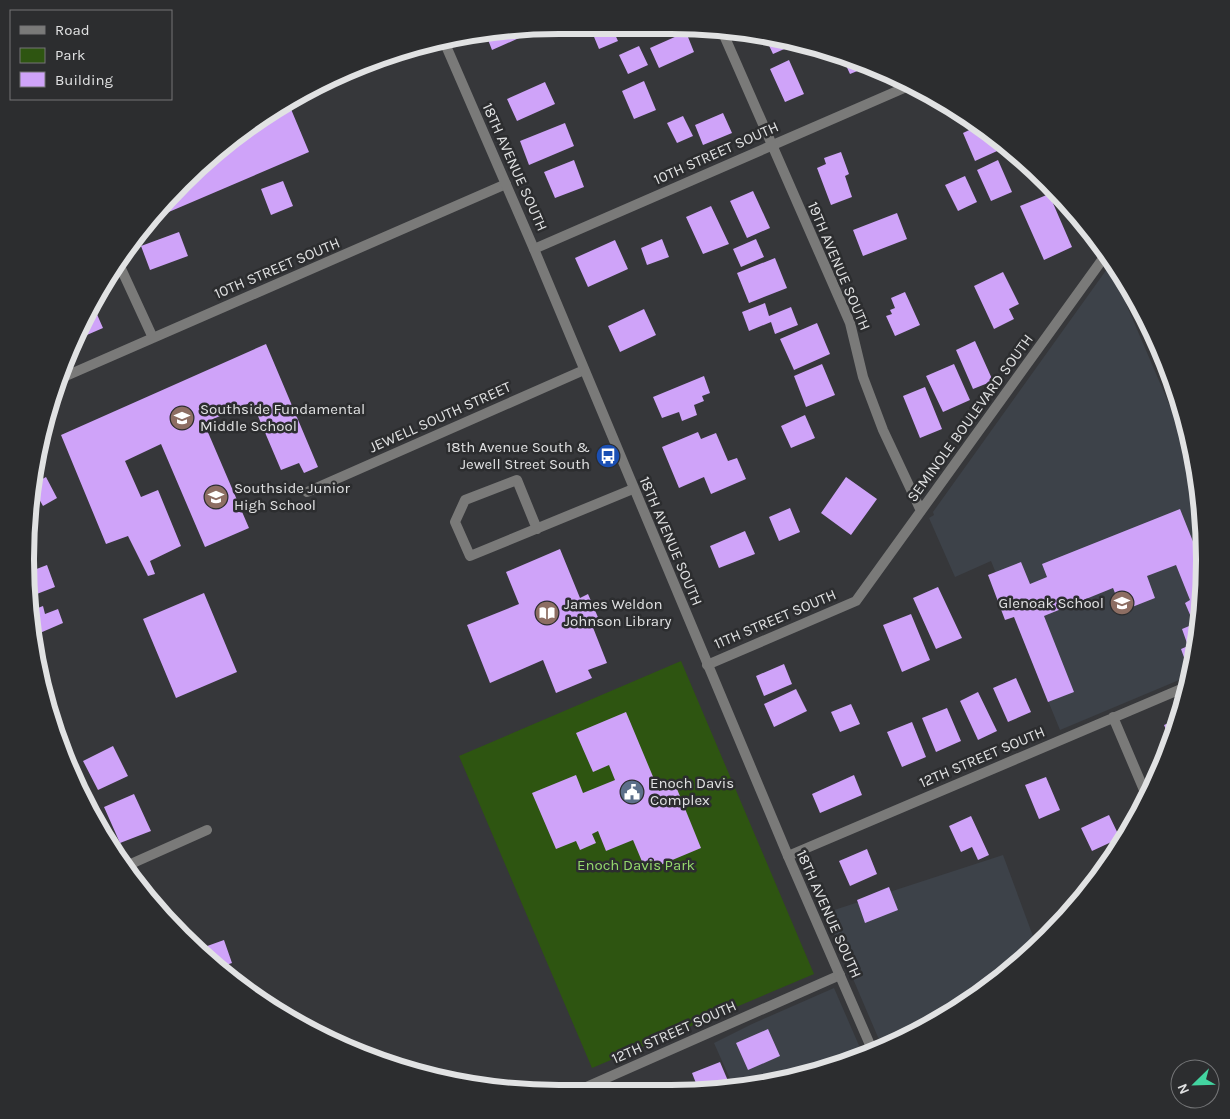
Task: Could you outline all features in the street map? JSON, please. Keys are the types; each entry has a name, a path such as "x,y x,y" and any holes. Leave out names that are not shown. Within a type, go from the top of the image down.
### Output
{"street":[{"name":"19TH AVENUE SOUTH","path":"725,37 850,323 863,377 883,430 921,512"},
{"name":"18TH AVENUE SOUTH","path":"446,47 534,249 706,664 870,1046"},
{"name":"10TH STREET SOUTH","path":"534,249 903,88"},
{"name":"10TH STREET SOUTH","path":"68,375 506,184"},
{"name":"SEMINOLE BOULEVARD SOUTH","path":"856,600 1102,259"},
{"path":"121,269 153,338"},
{"name":"JEWELL SOUTH STREET","path":"307,492 584,370"},
{"path":"537,528 517,480 465,500 455,522 470,556 633,489"},
{"name":"11TH STREET SOUTH","path":"706,664 856,600"},
{"name":"12TH STREET SOUTH","path":"788,856 1180,690"},
{"path":"1113,717 1143,789"},
{"path":"131,864 207,830"},
{"name":"12TH STREET SOUTH","path":"591,1085 840,975"}],"shaded area":[{"path":"1107,269 1121,292 1179,427 1186,457 1192,491 1196,560 1192,628 1182,679 1060,730 991,561 955,577 929,518 934,515 933,512"},
{"path":"1003,855 1034,939 991,977 963,997 933,1015 880,1041 825,913"},
{"path":"834,988 861,1049 807,1067 731,1082 714,1043"}],"green space":[{"name":"Enoch Davis Park","path":"681,661 814,974 592,1068 459,756"}],"building":[{"path":"593,34 615,34 618,41 599,49"},
{"path":"681,34 687,34 694,52 659,68 650,48"},
{"path":"526,35 492,50 488,39"},
{"path":"768,43 788,47 773,54"},
{"path":"639,46 648,65 628,74 619,55"},
{"path":"789,60 804,94 785,102 770,69"},
{"path":"845,64 860,70 850,74"},
{"path":"644,81 656,110 634,119 622,91"},
{"path":"545,82 555,104 517,121 507,99"},
{"path":"290,108 309,152 163,215 213,164 239,142"},
{"path":"723,113 732,133 703,145 695,125"},
{"path":"683,116 693,136 677,143 667,123"},
{"path":"565,123 574,146 529,165 520,141"},
{"path":"972,129 1000,150 975,161 963,133"},
{"path":"841,152 849,174 845,176 852,197 831,205 817,168 826,164 824,158"},
{"path":"574,160 584,187 555,198 544,172"},
{"path":"998,160 1012,192 991,201 977,170"},
{"path":"965,176 977,202 958,211 945,185"},
{"path":"283,181 293,206 271,215 261,189"},
{"path":"753,191 770,228 747,238 730,201"},
{"path":"1048,194 1072,247 1044,260 1020,206"},
{"path":"711,206 729,244 703,254 686,217"},
{"path":"897,213 907,239 863,256 853,230"},
{"path":"179,232 188,256 150,270 141,246"},
{"path":"662,239 669,257 647,265 641,248"},
{"path":"756,239 764,257 741,267 733,249"},
{"path":"615,240 628,269 588,287 575,258"},
{"path":"775,258 787,288 749,303 737,273"},
{"path":"1003,272 1019,304 1009,309 1014,319 994,329 974,286"},
{"path":"905,292 920,325 895,336 886,316 892,314 890,310 895,308 891,298"},
{"path":"765,303 769,316 791,307 798,325 775,334 771,322 749,331 742,312"},
{"path":"644,309 656,335 620,352 608,326"},
{"path":"96,312 103,328 84,336"},
{"path":"817,323 830,354 794,370 780,339"},
{"path":"975,341 993,381 973,389 956,350"},
{"path":"266,344 318,467 304,473 299,463 281,470 252,402 204,423 249,528 205,547 161,444 125,461 141,497 158,490 181,546 150,561 155,574 148,576 128,536 106,544 61,435"},
{"path":"822,364 835,395 806,407 794,376"},
{"path":"954,364 970,400 943,412 926,376"},
{"path":"704,376 710,393 702,396 704,401 694,405 697,415 682,421 679,412 662,418 653,397"},
{"path":"925,387 942,429 920,438 903,396"},
{"path":"805,415 815,438 791,448 781,426"},
{"path":"698,432 701,439 716,433 728,461 737,458 746,479 711,494 704,477 679,488 662,447"},
{"path":"46,477 57,498 43,506 38,496 40,480"},
{"path":"846,477 877,499 851,535 821,513"},
{"path":"790,508 800,532 779,541 769,517"},
{"path":"1180,509 1194,544 1196,544 1193,621 1185,603 1190,600 1176,565 1147,576 1155,598 1122,611 1113,588 1044,616 1074,692 1048,702 1014,617 1005,620 988,575 1021,562 1030,584 1047,577 1042,564"},
{"path":"745,531 755,554 719,568 710,546"},
{"name":"James Weldon Johnson Library","path":"560,549 580,598 588,594 600,622 592,625 607,663 588,670 592,678 556,693 543,660 490,683 467,625 519,604 506,572"},
{"path":"47,565 55,587 35,595 34,570"},
{"path":"938,587 962,638 936,649 913,598"},
{"path":"204,593 237,672 176,698 143,619"},
{"path":"43,606 45,614 58,609 63,623 39,633 36,609"},
{"path":"911,614 930,660 902,672 883,625"},
{"path":"1192,625 1186,663 1181,649 1188,646 1182,629"},
{"path":"784,664 792,684 764,696 756,676"},
{"path":"1016,678 1031,712 1008,722 993,688"},
{"path":"796,689 807,711 774,727 764,704"},
{"path":"978,692 997,731 978,740 960,701"},
{"path":"851,704 860,724 840,732 831,712"},
{"path":"947,708 961,741 936,752 922,718"},
{"name":"Enoch Davis Complex","path":"626,712 659,791 675,784 701,848 646,871 633,840 606,851 598,831 592,834 596,843 580,850 576,841 556,849 532,793 576,775 583,793 615,780 609,765 593,772 576,733"},
{"path":"912,722 926,757 902,767 887,732"},
{"path":"1170,723 1167,731 1164,725"},
{"path":"113,746 128,776 98,790 83,761"},
{"path":"854,775 862,795 820,813 812,794"},
{"path":"1046,777 1060,810 1039,819 1025,785"},
{"path":"134,794 151,831 120,843 104,807"},
{"path":"1109,815 1118,835 1115,840 1092,851 1081,828"},
{"path":"971,816 989,855 978,860 972,847 961,852 949,826"},
{"path":"867,849 877,874 850,886 839,861"},
{"path":"889,887 898,910 865,923 857,900"},
{"path":"224,940 232,963 225,965 205,947"},
{"path":"768,1029 780,1056 748,1070 736,1043"},
{"path":"720,1062 728,1082 696,1084 692,1073"}],"place":[{"name":"Southside Fundamental Middle School","path":"182,418"},
{"name":"18th Avenue South & Jewell Street South","path":"608,456"},
{"name":"Southside Junior High School","path":"216,497"},
{"name":"Glenoak School","path":"1122,603"},
{"name":"James Weldon Johnson Library","path":"547,613"},
{"name":"Enoch Davis Complex","path":"632,792"}]}
